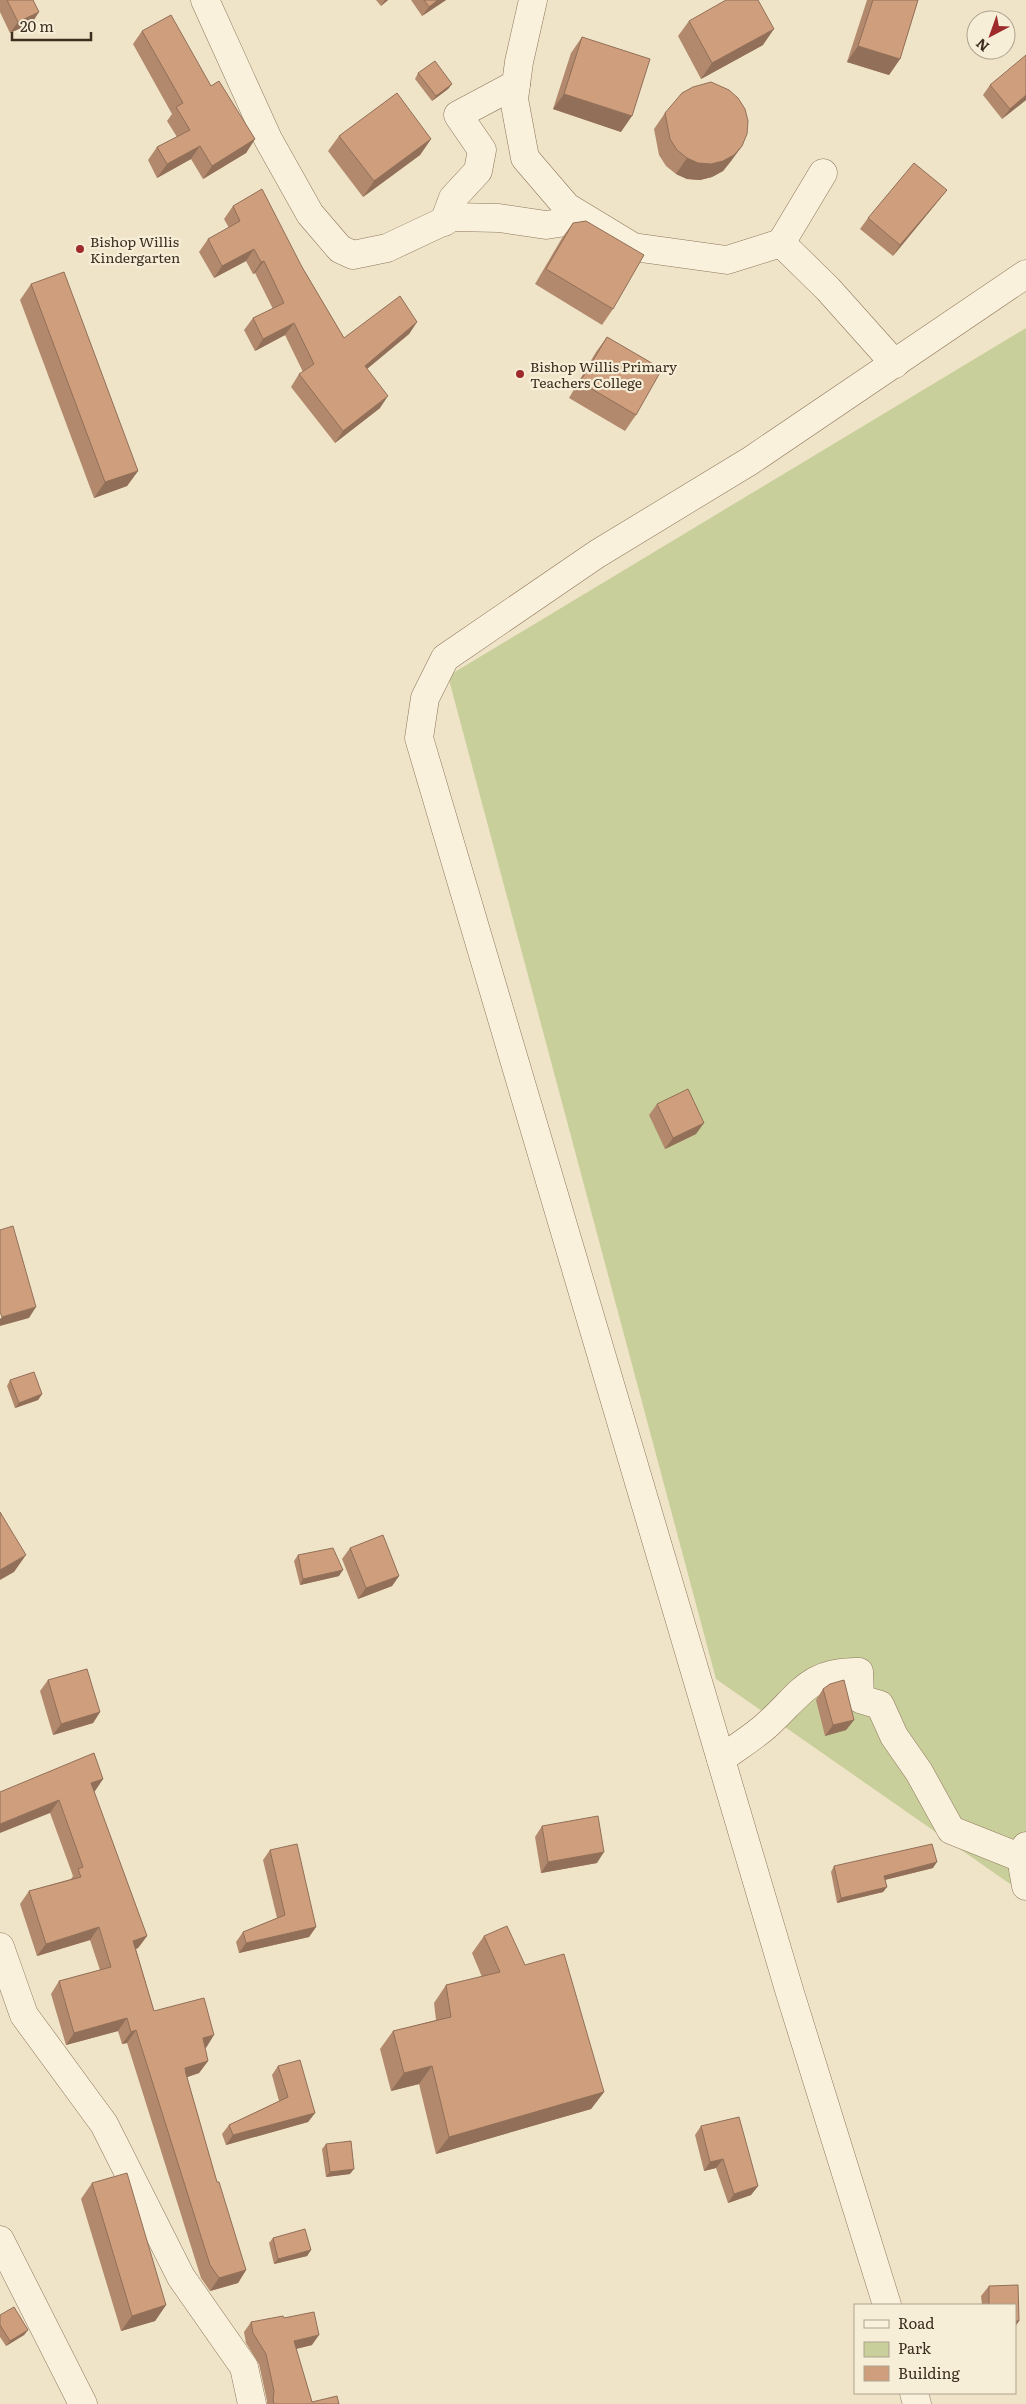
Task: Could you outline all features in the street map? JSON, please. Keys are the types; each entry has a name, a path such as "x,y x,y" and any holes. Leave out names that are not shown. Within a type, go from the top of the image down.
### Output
{"street":[{"path":"205,0 268,139 310,214 340,249 353,255 387,248 454,217 499,218 546,224 586,219"},
{"path":"533,0 514,99 525,158 567,207 633,247 727,260 781,243 823,172"},
{"path":"444,222 453,198 478,171 482,150 458,115 516,84"},
{"path":"781,243 828,289 895,364"},
{"path":"887,2304 790,1993 420,738 425,698 445,658 597,554 750,460 1026,274"},
{"path":"722,1759 768,1724 801,1691 820,1679 838,1671 858,1672 860,1698 880,1705 894,1736 920,1772 951,1830 1025,1852 1023,1869 1026,1886"},
{"path":"0,1947 24,2015 104,2124 181,2277 244,2367 252,2404"},
{"path":"0,2240 83,2404"}],"green space":[{"path":"1026,328 1026,1895 716,1679 448,676"}],"building":[{"path":"7,0 33,0 39,12 18,22"},
{"path":"424,0 438,0 429,7"},
{"path":"726,0 758,0 774,29 712,63 689,21"},
{"path":"873,0 918,0 900,59 858,46"},
{"path":"171,15 211,86 219,81 255,139 212,166 200,146 167,164 157,147 190,130 176,107 183,103 142,31"},
{"path":"582,37 650,59 632,116 564,94"},
{"path":"1026,55 1026,95 1010,109 990,85"},
{"path":"435,61 452,84 436,96 418,73"},
{"path":"711,82 729,90 738,98 745,109 748,121 747,134 742,146 734,155 723,161 711,164 698,163 687,158 677,150 670,139 665,113 682,93 693,87"},
{"path":"397,93 431,139 374,181 339,136"},
{"path":"914,163 947,190 900,245 868,218"},
{"path":"262,189 302,267 344,338 400,296 417,322 365,366 388,396 343,431 299,374 314,364 294,323 263,339 253,318 284,303 264,261 261,262 254,249 222,266 208,239 240,221 233,206"},
{"path":"586,221 644,255 613,309 546,269 573,223"},
{"path":"64,272 138,471 105,482 31,284"},
{"path":"607,337 662,369 636,415 580,382"},
{"path":"688,1089 704,1123 673,1138 657,1104"},
{"path":"13,1226 36,1307 2,1317 0,1312 0,1230"},
{"path":"34,1372 42,1394 19,1403 10,1380"},
{"path":"0,1512 26,1555 0,1570"},
{"path":"383,1535 399,1576 366,1588 350,1548"},
{"path":"333,1548 343,1570 303,1579 298,1555"},
{"path":"87,1669 100,1712 61,1724 48,1680"},
{"path":"844,1680 854,1720 833,1725 823,1689 830,1684"},
{"path":"94,1753 103,1779 91,1783 147,1936 133,1941 154,2011 204,1998 214,2035 203,2038 208,2061 185,2068 217,2182 219,2182 246,2270 219,2278 210,2265 136,2030 131,2032 127,2018 74,2033 59,1981 111,1967 99,1927 46,1944 29,1891 81,1877 78,1869 83,1867 59,1800 0,1824 0,1792"},
{"path":"598,1816 604,1852 548,1862 542,1826"},
{"path":"297,1844 316,1927 246,1943 243,1932 285,1915 270,1850"},
{"path":"932,1844 937,1862 884,1876 887,1887 841,1898 834,1866"},
{"path":"507,1926 525,1965 564,1954 604,2092 449,2137 432,2066 404,2073 393,2031 451,2017 446,1985 500,1972 484,1936"},
{"path":"300,2060 315,2113 233,2135 229,2125 288,2097 278,2066"},
{"path":"739,2117 758,2186 734,2194 723,2159 710,2162 701,2126"},
{"path":"351,2141 354,2169 330,2172 326,2144"},
{"path":"127,2173 166,2305 132,2316 92,2183"},
{"path":"305,2229 311,2250 278,2259 273,2238"},
{"path":"1018,2285 1019,2321 1016,2321 1016,2304 989,2304 989,2286"},
{"path":"14,2307 28,2330 10,2341 0,2325 0,2315"},
{"path":"314,2312 319,2335 294,2341 312,2402 337,2396 339,2404 274,2404 274,2391 266,2354 253,2333 251,2322"}],"place":[{"name":"Bishop Willis Kindergarten","path":"80,249"},
{"name":"Bishop Willis Primary Teachers College","path":"520,374"}]}
